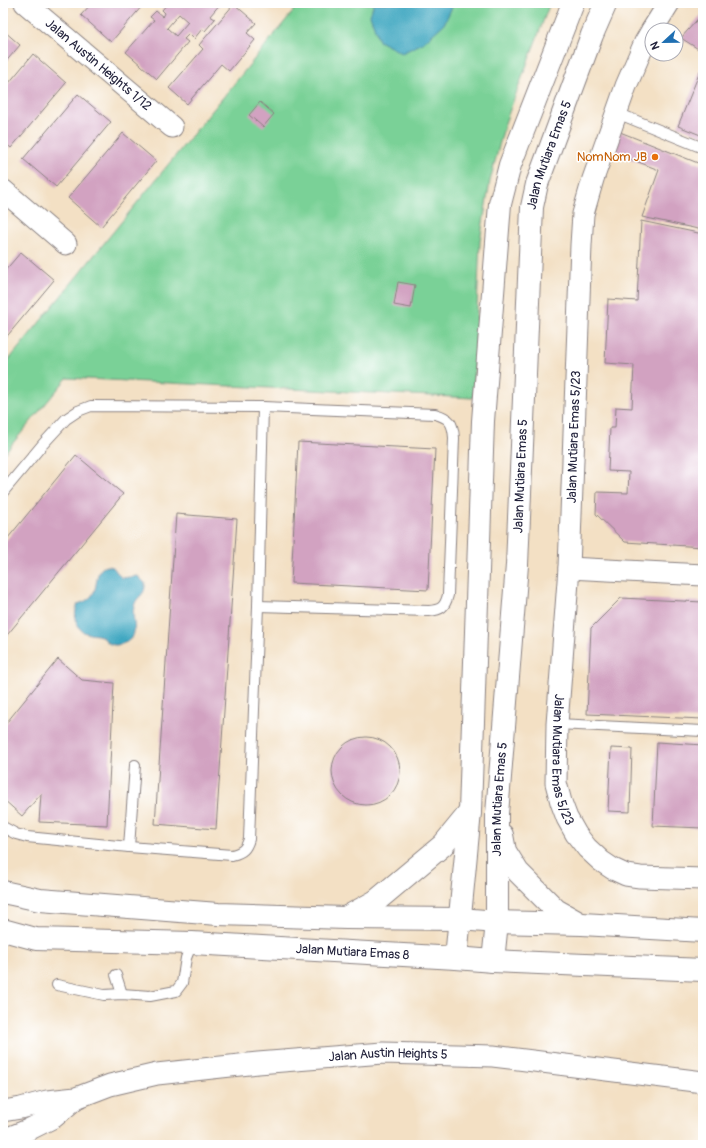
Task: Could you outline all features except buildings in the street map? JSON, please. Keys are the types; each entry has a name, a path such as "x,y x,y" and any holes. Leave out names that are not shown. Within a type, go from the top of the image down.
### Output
{"street":[{"name":"Jalan Austin Heights 1/12","path":"25,3 172,127"},
{"path":"456,958 470,812 483,420 500,204 510,165 573,3"},
{"name":"Jalan Mutiara Emas 5","path":"493,961 497,922 497,814 516,565 532,206 537,184 592,35 606,3"},
{"name":"Jalan Mutiara Emas 5/23","path":"657,22 669,3"},
{"name":"Jalan Mutiara Emas 5/23","path":"644,44 626,86 593,179 583,214 569,568 557,724 556,782 567,818 576,834 587,848 613,869 626,875 640,877 703,879"},
{"path":"3,190 66,244"},
{"path":"569,568 703,576"},
{"path":"346,918 376,901 443,845 470,812"},
{"path":"497,814 505,851 518,872 556,910 582,924"},
{"path":"3,892 40,900 218,914 346,918 460,919 703,931"},
{"name":"Jalan Mutiara Emas 8","path":"3,930 36,939 192,943 493,961 703,970"},
{"name":"Jalan Austin Heights 5","path":"3,1111 47,1101 76,1098 110,1085 157,1074 258,1063 382,1053 492,1056 703,1082"},
{"name":"Jalan Austin Heights 5","path":"3,1140 54,1117 76,1098"}],"lane":[{"path":"617,113 703,148"},
{"path":"3,492 66,419 71,414 84,408 98,406 263,407 435,414 443,416 450,422 454,428 454,438 448,595 442,607 437,610 429,611 258,606"},
{"path":"3,827 16,834 27,837 129,847 232,855 244,850 247,846 249,839 258,606 263,407"},
{"path":"557,724 703,731"},
{"path":"129,847 135,764"},
{"path":"57,985 104,995 122,994 150,996 176,991 182,983 186,958 192,943"},
{"path":"116,975 122,994"}],"green space":[{"path":"300,3 550,3 505,123 490,181 480,241 473,398 67,378 3,455 3,367"}],"water":[{"path":"374,3 454,3 444,24 423,43 402,53 379,41 370,15"},
{"path":"107,566 113,567 122,578 138,576 145,583 144,591 135,603 133,611 134,634 128,641 119,645 110,644 101,636 88,634 82,631 77,624 75,616 78,604 86,601 92,596 99,571"}],"place":[{"name":"NomNom JB","path":"655,157"}]}
